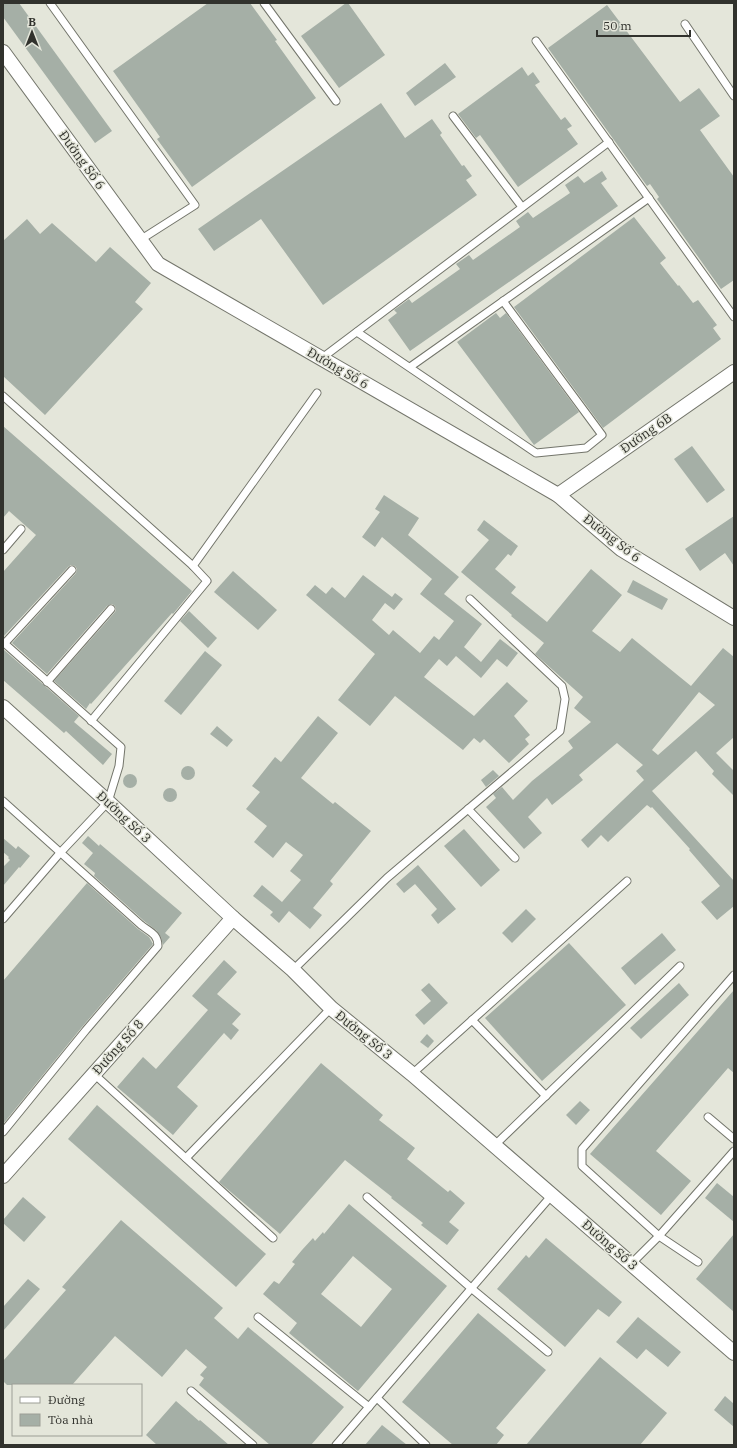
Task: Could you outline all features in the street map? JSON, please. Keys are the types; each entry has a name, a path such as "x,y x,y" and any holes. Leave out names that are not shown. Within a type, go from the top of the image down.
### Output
{"street":[{"name":"Đường Số 6","path":"3,52 158,264 558,495 621,549 734,618"},
{"name":"Đường 6B","path":"558,495 734,372"},
{"name":"Đường Số 3","path":"3,707 233,918 292,970 331,1008 412,1074 495,1145 734,1353"},
{"name":"Đường Số 8","path":"3,1176 233,918"}],"lane":[{"path":"50,3 195,205 140,240"},
{"path":"264,3 336,101"},
{"path":"685,24 734,96"},
{"path":"536,41 734,316"},
{"path":"453,116 522,207"},
{"path":"322,358 608,142"},
{"path":"410,367 649,198"},
{"path":"357,332 536,453 586,448 602,435 502,302"},
{"path":"194,566 318,393"},
{"path":"3,396 194,566 207,581 91,721"},
{"path":"3,550 21,529"},
{"path":"3,919 60,853 108,802 119,766 121,748 4,642 72,570"},
{"path":"292,970 387,878 560,731 565,698 562,686 470,599"},
{"path":"47,682 111,609"},
{"path":"3,801 158,939 158,946 86,1030 3,1132"},
{"path":"468,809 515,858"},
{"path":"412,1074 627,882"},
{"path":"495,1145 680,966"},
{"path":"698,1262 659,1236 582,1166 582,1149 734,975"},
{"path":"186,1158 331,1008"},
{"path":"472,1020 546,1096"},
{"path":"94,1074 273,1238"},
{"path":"708,1117 734,1139"},
{"path":"631,1264 659,1236 732,1156"},
{"path":"336,1445 552,1194"},
{"path":"367,1197 471,1288 548,1352"},
{"path":"258,1317 369,1407"},
{"path":"191,1391 253,1445"},
{"path":"377,1398 426,1445"}],"building":[{"path":"3,3 19,3 112,131 95,143 3,17"},
{"path":"208,3 250,3 316,98 192,187 157,139 160,137 113,71"},
{"path":"348,3 385,55 339,88 301,36"},
{"path":"607,5 680,102 699,88 720,116 700,130 734,177 734,280 721,289 657,199 659,197 650,184 647,186 548,48"},
{"path":"445,63 456,77 415,106 406,93"},
{"path":"522,67 528,76 533,72 540,82 535,85 561,120 565,117 572,126 567,129 578,144 518,187 480,135 476,138 458,114"},
{"path":"381,103 405,138 432,119 442,133 440,135 462,166 464,165 472,176 466,180 477,195 323,305 261,219 214,251 198,229"},
{"path":"602,171 607,179 601,183 618,206 410,351 388,320 397,313 394,310 409,299 412,303 460,269 456,264 469,255 473,260 520,227 516,221 528,212 533,218 570,193 565,185 578,176 584,183"},
{"path":"634,217 666,258 660,263 693,303 698,300 717,325 713,328 721,339 603,428 514,307"},
{"path":"27,219 40,234 52,223 96,262 110,247 151,283 135,302 143,309 45,415 3,376 3,241"},
{"path":"496,313 500,318 506,313 579,412 534,445 457,342"},
{"path":"3,426 192,591 173,614 172,613 86,709 54,681 115,612 115,606 112,604 107,606 47,674 12,643 76,573 77,569 75,566 71,565 68,567 3,637 3,572 36,535 9,511 3,518"},
{"path":"692,446 725,490 707,503 674,459"},
{"path":"384,495 419,518 408,535 459,577 444,594 482,624 464,647 481,662 500,639 518,653 507,667 497,659 481,678 456,656 447,666 439,659 424,677 474,716 507,682 528,701 514,716 530,735 525,739 529,744 509,763 484,739 480,743 474,738 463,750 395,696 370,726 338,700 375,654 306,595 315,585 326,594 332,587 345,598 363,575 392,597 395,593 403,599 394,610 385,603 372,620 389,635 393,630 420,653 434,636 439,640 454,621 420,594 432,579 382,537 375,547 362,537 380,512 375,509"},
{"path":"734,516 734,566 725,553 700,571 685,549"},
{"path":"484,520 518,546 511,556 508,554 495,569 516,587 511,593 547,622 591,569 622,595 592,631 620,652 632,638 691,686 723,648 734,657 734,737 716,753 734,771 734,796 712,774 714,771 696,751 652,791 734,881 734,906 717,920 701,902 720,886 689,850 690,849 652,807 651,808 647,805 608,842 601,835 588,848 581,840 644,780 636,771 643,765 617,743 579,775 583,780 552,805 547,798 528,817 542,833 524,849 486,807 496,798 493,794 502,787 513,800 532,781 573,748 568,741 591,722 574,708 583,697 535,654 544,643 461,572 489,540 477,530","holes":["699,692 715,705 658,755 652,750"]},
{"path":"233,571 277,610 258,630 214,592"},
{"path":"633,580 668,599 662,610 627,592"},
{"path":"189,611 217,638 208,648 180,621"},
{"path":"3,649 79,716 74,722 112,754 103,765 66,731 64,733 3,680"},
{"path":"205,651 222,665 181,715 164,701"},
{"path":"318,716 338,733 301,778 333,804 335,802 371,831 330,881 333,884 313,908 322,915 310,929 289,911 279,923 270,915 273,912 253,896 262,885 282,902 301,880 290,871 303,855 286,842 273,858 254,842 267,826 246,809 260,792 252,786 275,757 281,762"},
{"path":"217,726 233,740 227,747 210,734"},
{"path":"188,766 193,768 195,773 193,778 188,780 183,778 181,773 183,768"},
{"path":"493,770 499,776 486,787 481,780"},
{"path":"130,774 135,776 137,781 135,786 130,788 125,786 123,781 125,776"},
{"path":"170,788 175,790 177,795 175,800 170,802 165,800 163,795 165,790"},
{"path":"464,829 500,870 481,887 444,846"},
{"path":"88,836 99,846 100,844 182,913 165,933 170,937 163,945 161,937 156,930 94,876 95,873 84,864 93,853 82,843"},
{"path":"3,838 16,849 18,846 30,856 3,886 3,867 10,860 8,858 9,857 3,852"},
{"path":"418,865 456,909 438,924 431,915 437,909 415,884 404,893 396,884"},
{"path":"87,883 149,937 153,944 82,1027 3,1124 3,981"},
{"path":"526,909 536,919 512,943 502,933"},
{"path":"662,933 676,950 635,985 621,968"},
{"path":"569,943 626,1005 542,1081 485,1018"},
{"path":"224,960 237,972 217,994 241,1014 232,1024 239,1030 231,1040 224,1033 177,1087 198,1106 173,1135 117,1087 143,1057 156,1069 208,1010 192,996"},
{"path":"429,983 448,1003 424,1025 415,1015 431,1001 421,990"},
{"path":"679,983 689,995 641,1039 630,1028"},
{"path":"734,990 734,1073 728,1068 656,1151 691,1181 661,1215 590,1154"},
{"path":"427,1034 434,1041 428,1048 420,1042"},
{"path":"321,1063 383,1115 379,1120 415,1148 407,1159 448,1192 450,1190 465,1203 449,1222 459,1230 447,1245 421,1225 423,1223 391,1198 392,1197 345,1160 280,1234 219,1182"},
{"path":"580,1101 590,1110 576,1125 566,1115"},
{"path":"97,1105 266,1254 236,1287 68,1139"},
{"path":"717,1183 734,1197 734,1222 705,1198"},
{"path":"23,1197 46,1217 24,1242 3,1223 3,1220"},
{"path":"349,1204 447,1286 358,1391 289,1333 297,1323 263,1294 274,1281 279,1284 295,1264 292,1262 313,1238 315,1241 323,1232 324,1234","holes":["353,1256 392,1289 361,1327 321,1294"]},
{"path":"121,1220 223,1308 214,1318 238,1339 248,1327 344,1407 311,1445 270,1445 199,1385 204,1378 200,1375 207,1367 186,1349 162,1377 115,1336 73,1384 7,1385 3,1381 3,1361 66,1290 62,1287"},
{"path":"734,1234 734,1312 696,1279"},
{"path":"546,1238 622,1302 609,1317 598,1309 565,1347 497,1289 526,1255 529,1258"},
{"path":"28,1279 40,1289 3,1331 3,1307"},
{"path":"478,1313 546,1370 496,1428 504,1435 496,1445 453,1445 402,1402"},
{"path":"638,1317 681,1352 668,1367 646,1349 637,1359 616,1342"},
{"path":"600,1357 667,1413 640,1445 526,1445"},
{"path":"725,1396 734,1404 734,1427 714,1410"},
{"path":"176,1401 229,1445 157,1445 146,1435"},
{"path":"382,1425 407,1445 365,1445"}]}
